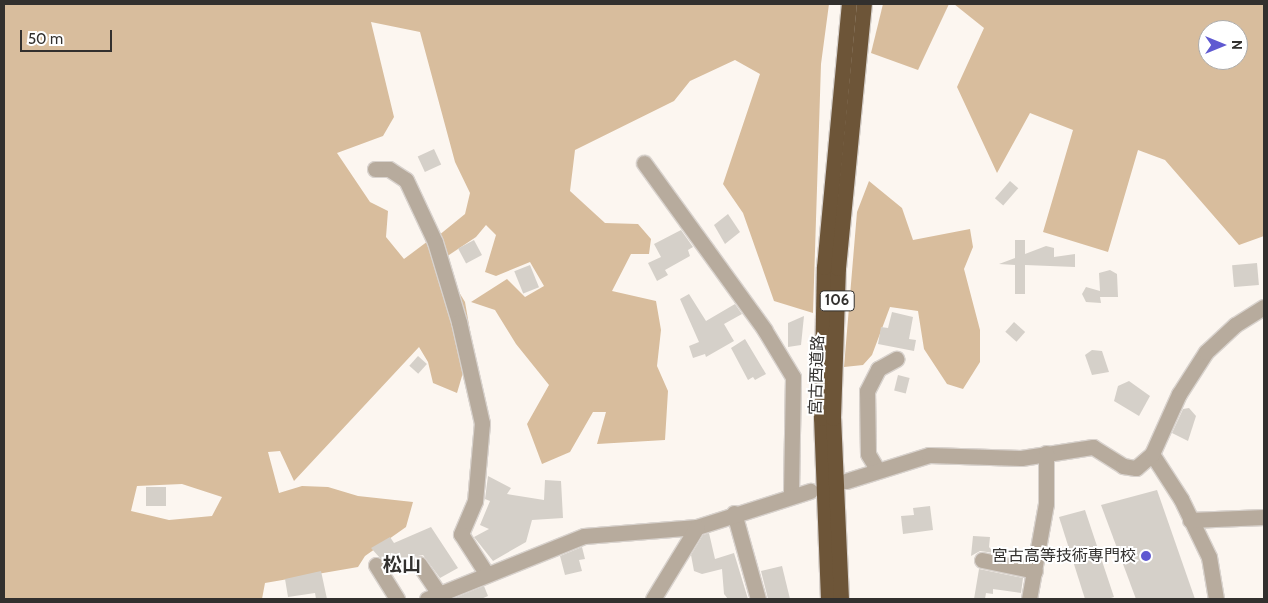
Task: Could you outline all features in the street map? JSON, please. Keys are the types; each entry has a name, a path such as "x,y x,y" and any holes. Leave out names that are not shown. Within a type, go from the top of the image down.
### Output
{"highway":[{"name":"宮古西道路","path":"828,599 820,418 824,267 850,4"},
{"name":"宮古西道路","path":"841,599 833,418 838,268 864,4"}],"street":[{"path":"644,163 764,329 793,377 790,496"},
{"path":"376,168 389,169 406,180 436,242 459,322 482,422 475,501 461,534 486,573"},
{"path":"846,481 878,469 929,455 1021,458 1093,447 1123,466 1136,468 1152,454 1179,394 1206,352 1235,325 1264,307"},
{"path":"878,469 868,454 867,391 878,369 896,359"},
{"path":"1029,599 1046,504 1046,453"},
{"path":"1152,454 1190,520 1208,557 1216,599"},
{"path":"419,564 433,596 486,573 584,536 697,527 734,513 810,491"},
{"path":"734,513 758,599"},
{"path":"1190,520 1264,517"},
{"path":"652,599 697,527"},
{"path":"982,560 1035,571"},
{"path":"376,565 397,599"}],"shaded area":[{"path":"4,4 829,4 821,64 813,313 774,301 743,213 723,184 760,74 735,60 690,81 674,101 575,150 570,191 605,223 638,224 651,239 649,254 631,254 612,291 656,301 661,330 657,366 668,391 665,440 597,444 606,412 593,412 570,452 542,464 527,424 549,385 516,344 495,310 471,302 507,279 525,297 544,286 530,262 496,276 485,272 496,235 486,225 476,237 446,257 438,236 465,214 470,193 455,162 420,32 371,22 394,117 383,136 337,153 370,202 388,211 386,237 404,259 428,241 465,302 472,342 457,393 433,383 428,362 419,347 294,481 280,451 268,452 279,493 302,486 328,487 358,496 413,502 406,527 365,556 358,567 265,583 262,599 4,599","holes":["182,484 222,497 212,516 169,520 131,511 137,486"]},
{"path":"883,4 949,4 918,70 871,53"},
{"path":"954,4 1264,4 1264,236 1239,245 1165,160 1138,150 1108,252 1043,232 1073,130 1030,113 997,173 957,87 984,28"},
{"path":"869,181 902,208 913,240 970,229 973,247 964,269 980,330 980,362 963,389 947,384 924,349 918,311 890,307 872,355 863,365 844,367 857,212"}],"building":[{"path":"434,149 441,164 425,172 418,157"},
{"path":"1010,181 1018,188 1003,206 995,198"},
{"path":"728,214 740,232 725,244 714,225"},
{"path":"681,230 693,247 688,250 690,256 665,270 668,275 657,281 648,263 661,257 654,244"},
{"path":"474,240 482,255 466,263 458,248"},
{"path":"1015,240 1025,240 1025,254 1046,246 1054,248 1054,257 1075,254 1075,267 1025,265 1025,294 1015,294 1015,265 999,264 1015,258"},
{"path":"1257,263 1259,285 1234,287 1232,265"},
{"path":"530,265 539,287 523,294 514,271"},
{"path":"1110,270 1117,274 1118,297 1100,297 1101,303 1086,302 1082,294 1086,287 1100,291 1099,273"},
{"path":"689,294 706,321 735,304 742,314 724,324 734,341 706,357 705,354 693,358 689,346 699,342 680,299"},
{"path":"892,312 913,317 909,339 916,340 914,351 878,344 881,327 888,328"},
{"path":"804,316 801,345 788,347 788,323"},
{"path":"1014,322 1025,332 1016,342 1005,332"},
{"path":"745,339 766,374 755,380 753,377 748,380 731,348"},
{"path":"1092,350 1102,351 1109,372 1092,375 1085,355"},
{"path":"418,356 427,364 418,374 409,366"},
{"path":"898,375 910,378 906,393 894,391"},
{"path":"1129,381 1150,396 1139,416 1114,401 1118,386"},
{"path":"1189,408 1196,416 1188,441 1172,433 1183,409"},
{"path":"488,476 511,488 507,494 544,500 545,480 561,481 563,518 532,520 526,542 493,561 474,537 489,529 480,525 490,501 485,499"},
{"path":"146,487 166,487 166,506 146,506"},
{"name":"宮古高等技術専門校","path":"1157,490 1195,599 1136,599 1101,505"},
{"path":"930,506 933,530 903,534 901,516 914,515 913,508"},
{"path":"1085,510 1114,597 1108,599 1085,599 1059,517"},
{"path":"431,527 458,568 440,578 423,555 413,557 410,567 404,572 398,565 390,569 371,548 390,537 394,543"},
{"path":"709,533 715,559 734,553 748,599 728,599 724,594 722,569 702,574 694,571 691,555 703,535"},
{"path":"973,536 990,537 989,547 994,553 980,551 971,556"},
{"path":"582,547 585,559 579,560 582,571 565,575 560,556"},
{"path":"782,566 790,599 768,599 761,571"},
{"path":"979,569 1023,578 1021,593 993,589 993,594 986,593 985,599 974,599"},
{"path":"321,571 327,599 316,599 315,593 288,597 285,579"},
{"path":"484,586 488,596 481,599 452,599"}],"place":[{"name":"宮古高等技術専門校","path":"1146,556"}],"district":[{"name":"松山","path":"402,565"}]}
